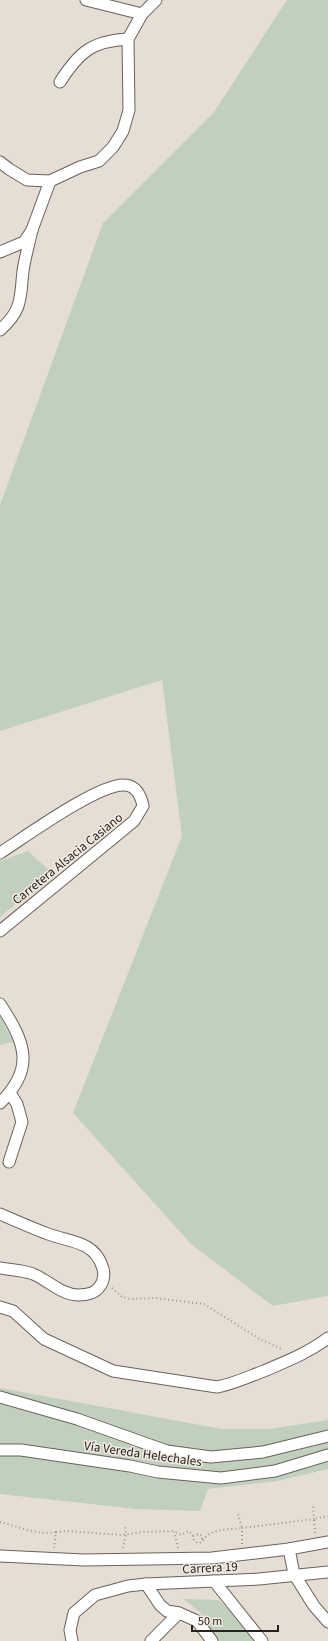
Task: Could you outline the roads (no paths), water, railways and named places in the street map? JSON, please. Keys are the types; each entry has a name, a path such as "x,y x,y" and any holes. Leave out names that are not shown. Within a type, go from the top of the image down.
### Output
{"street":[{"path":"86,0 142,14"},
{"path":"0,162 27,180 50,181 80,167 99,161 113,147 124,131 130,110 128,39 142,14 154,1"},
{"path":"60,82 73,62 90,48 108,40 128,39"},
{"path":"0,330 14,314 20,301 23,270 32,230 50,181"},
{"path":"0,252 24,242 32,230"},
{"name":"Carretera Alsacia Casiano","path":"0,853 80,802 107,788 125,784 136,790 141,796 143,806 134,821 0,931"},
{"path":"0,1004 11,1020 20,1042 24,1059 21,1074 10,1093 0,1103"},
{"path":"9,1162 22,1122 17,1104 10,1093"},
{"path":"0,1214 49,1235 82,1244 94,1251 100,1258 104,1269 103,1281 99,1288 89,1294 72,1295 62,1291 43,1278 31,1273 23,1270 0,1268"},
{"path":"0,1307 13,1311 44,1339 113,1371 217,1387 231,1384 296,1357 316,1347 328,1338"},
{"path":"0,1397 77,1419 167,1451 211,1457 263,1452 328,1436"},
{"name":"Vía Vereda Helechales","path":"0,1450 21,1450 130,1466 158,1472 221,1478 275,1471 328,1455"},
{"path":"0,1556 84,1560 212,1558 289,1549 328,1542"},
{"path":"289,1549 294,1574 314,1606 328,1622"},
{"name":"Carrera 19","path":"72,1641 70,1630 74,1613 95,1595 128,1586 259,1579 294,1574 328,1572"},
{"path":"214,1581 262,1641"},
{"path":"146,1584 160,1605 167,1611 179,1613 197,1621 212,1641"},
{"path":"151,1641 179,1613"}]}
